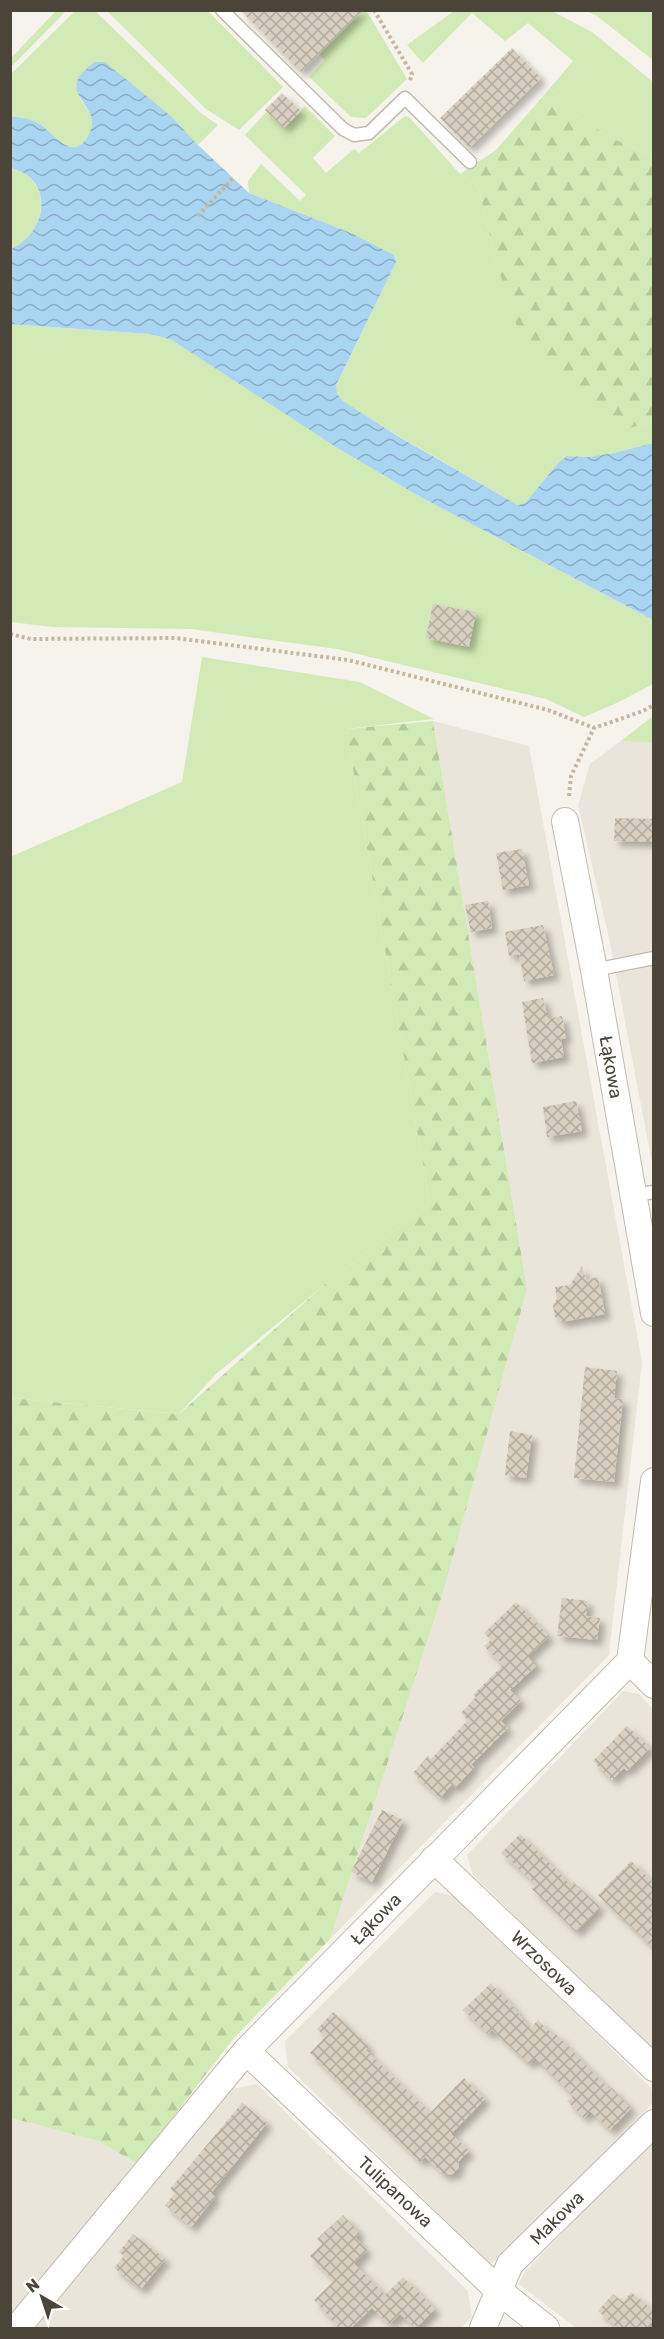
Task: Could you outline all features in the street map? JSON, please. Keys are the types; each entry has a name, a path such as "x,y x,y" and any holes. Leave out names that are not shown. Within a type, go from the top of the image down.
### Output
{"street":[{"name":"Łąkowa","path":"565,821 594,970 643,1193 654,1313"},
{"path":"654,1481 630,1661 654,1685"},
{"name":"Łąkowa","path":"18,2328 246,2051 630,1661"},
{"name":"Wrzosowa","path":"434,1859 654,2068"},
{"name":"Tulipanowa","path":"246,2051 499,2291 546,2328"},
{"name":"Makowa","path":"483,2328 510,2264 654,2123"}],"lane":[{"path":"222,10 343,129 354,135 369,133 405,98 470,162"},
{"path":"594,970 654,958"}],"path":[{"path":"374,10 412,74 405,98"},
{"path":"198,216 233,178"},
{"path":"10,634 31,639 174,638 348,660 548,710 594,728 654,705"},
{"path":"565,821 572,777 594,728"}],"shaded area":[{"path":"433,721 529,746 642,1362 609,1655 330,1939 442,1596 527,1289"},
{"path":"621,741 653,743 653,1168 610,943 578,805 590,764"},
{"path":"623,1691 639,1694 653,1709 653,2052 473,1875 467,1855"},
{"path":"435,1892 459,1897 651,2088 653,2094 653,2103 507,2253 490,2264 288,2067 285,2041"},
{"path":"257,2084 468,2291 472,2317 461,2328 32,2328 208,2110 232,2089"},
{"path":"11,2118 99,2141 137,2164 11,2317"},
{"path":"653,2139 653,2328 576,2328 519,2284 524,2273"}],"green space":[{"path":"366,10 407,79 366,118 351,117 309,77 325,60 319,54 356,17 350,11"},
{"path":"56,11 66,11 11,67 11,58"},
{"path":"75,11 95,11 201,113 218,125 198,145 172,117 79,97 92,119 92,124 89,134 76,147 62,142 33,121 11,116 10,75"},
{"path":"107,11 208,11 283,87 239,130 206,109"},
{"path":"454,11 552,11 592,32 653,82 653,157 610,137 580,119 550,88 573,61 528,23 505,41 472,13 423,63 407,45"},
{"path":"587,11 653,11 653,60 597,16"},
{"path":"550,88 580,119 610,137 653,157 653,423 629,428 552,377 521,339 496,261 478,186 460,174 496,150"},
{"path":"305,106 335,136 313,158 326,173 354,149 359,153 405,116 410,118 460,174 478,186 496,261 628,428 653,423 653,443 588,457 567,456 559,462 525,503 518,505 342,401 337,394 336,385 396,262 394,255 351,233 249,193 248,181 261,164 300,201 306,195 245,135 267,111 284,128"},
{"path":"11,168 25,174 34,183 40,194 41,206 39,219 33,231 11,249"},
{"path":"11,324 150,334 172,340 417,495 653,620 653,684 584,717 546,699 337,649 191,629 53,627 11,622"},
{"path":"202,657 360,682 434,719 346,729 430,1204 323,1286 216,1374 179,1414 11,1398 10,857 182,782"},
{"path":"653,716 653,743 621,741"},
{"path":"433,721 527,1289 442,1596 330,1939 233,2039 137,2164 99,2141 11,2118 10,1398 179,1414 323,1286 430,1204 346,729"}],"water":[{"path":"95,62 105,62 172,117 249,193 351,233 394,255 396,262 336,385 337,394 343,401 396,435 518,505 525,503 559,462 567,456 588,457 653,443 653,620 417,495 333,445 172,340 150,334 11,324 11,249 33,231 39,219 41,206 40,194 35,183 25,174 11,168 11,116 34,121 69,146 76,147 83,143 92,123 90,114 77,91 77,82 82,73"}],"building":[{"path":"240,10 363,10 301,72"},
{"path":"512,48 541,78 469,148 440,118"},
{"path":"282,93 301,111 284,128 265,110"},
{"path":"433,604 476,612 469,647 426,638"},
{"path":"615,818 654,819 654,842 614,841"},
{"path":"522,849 529,885 503,890 496,853"},
{"path":"488,901 492,928 471,932 465,905"},
{"path":"543,925 554,975 524,981 519,954 509,956 505,932"},
{"path":"543,998 548,1019 562,1016 566,1038 561,1039 564,1057 532,1063 522,1002"},
{"path":"576,1101 582,1131 547,1137 543,1107"},
{"path":"582,1266 586,1280 598,1277 605,1314 562,1322 555,1317 553,1305 557,1299 555,1287 570,1285"},
{"path":"585,1367 617,1371 614,1398 623,1399 614,1482 574,1478"},
{"path":"510,1431 532,1435 526,1478 505,1475"},
{"path":"562,1598 588,1601 586,1616 600,1618 597,1640 557,1636"},
{"path":"516,1602 549,1636 528,1656 537,1665 510,1690 521,1701 501,1721 508,1728 471,1765 474,1767 455,1788 452,1784 440,1798 413,1773 428,1756 431,1759 468,1720 461,1713 476,1697 473,1695 503,1665 484,1646 491,1640 484,1633"},
{"path":"627,1726 650,1748 627,1771 624,1768 612,1780 593,1761"},
{"path":"382,1810 403,1820 372,1882 351,1872"},
{"path":"520,1834 571,1885 573,1882 600,1907 576,1932 532,1889 536,1884 501,1853"},
{"path":"631,1861 654,1883 654,1949 598,1895"},
{"path":"491,1983 502,1996 504,1995 530,2029 538,2020 554,2036 556,2034 610,2090 612,2088 631,2108 610,2130 590,2111 584,2118 567,2101 573,2096 535,2058 529,2064 492,2030 488,2034 463,2010"},
{"path":"333,2012 369,2047 366,2050 430,2113 464,2078 485,2099 451,2134 469,2151 458,2162 459,2168 453,2174 444,2175 425,2157 420,2162 310,2053 325,2037 317,2029"},
{"path":"242,2103 267,2123 211,2193 215,2197 191,2227 165,2205 175,2193 170,2189"},
{"path":"343,2215 360,2233 355,2237 367,2250 354,2263 385,2295 351,2328 339,2328 314,2300 334,2281 310,2256 322,2244 317,2239"},
{"path":"133,2234 165,2259 141,2289 114,2268 124,2256 119,2252"},
{"path":"403,2277 435,2309 416,2328 400,2314 389,2324 372,2308"},
{"path":"631,2292 654,2311 654,2319 646,2328 618,2328 598,2311 613,2294 623,2302"}]}
